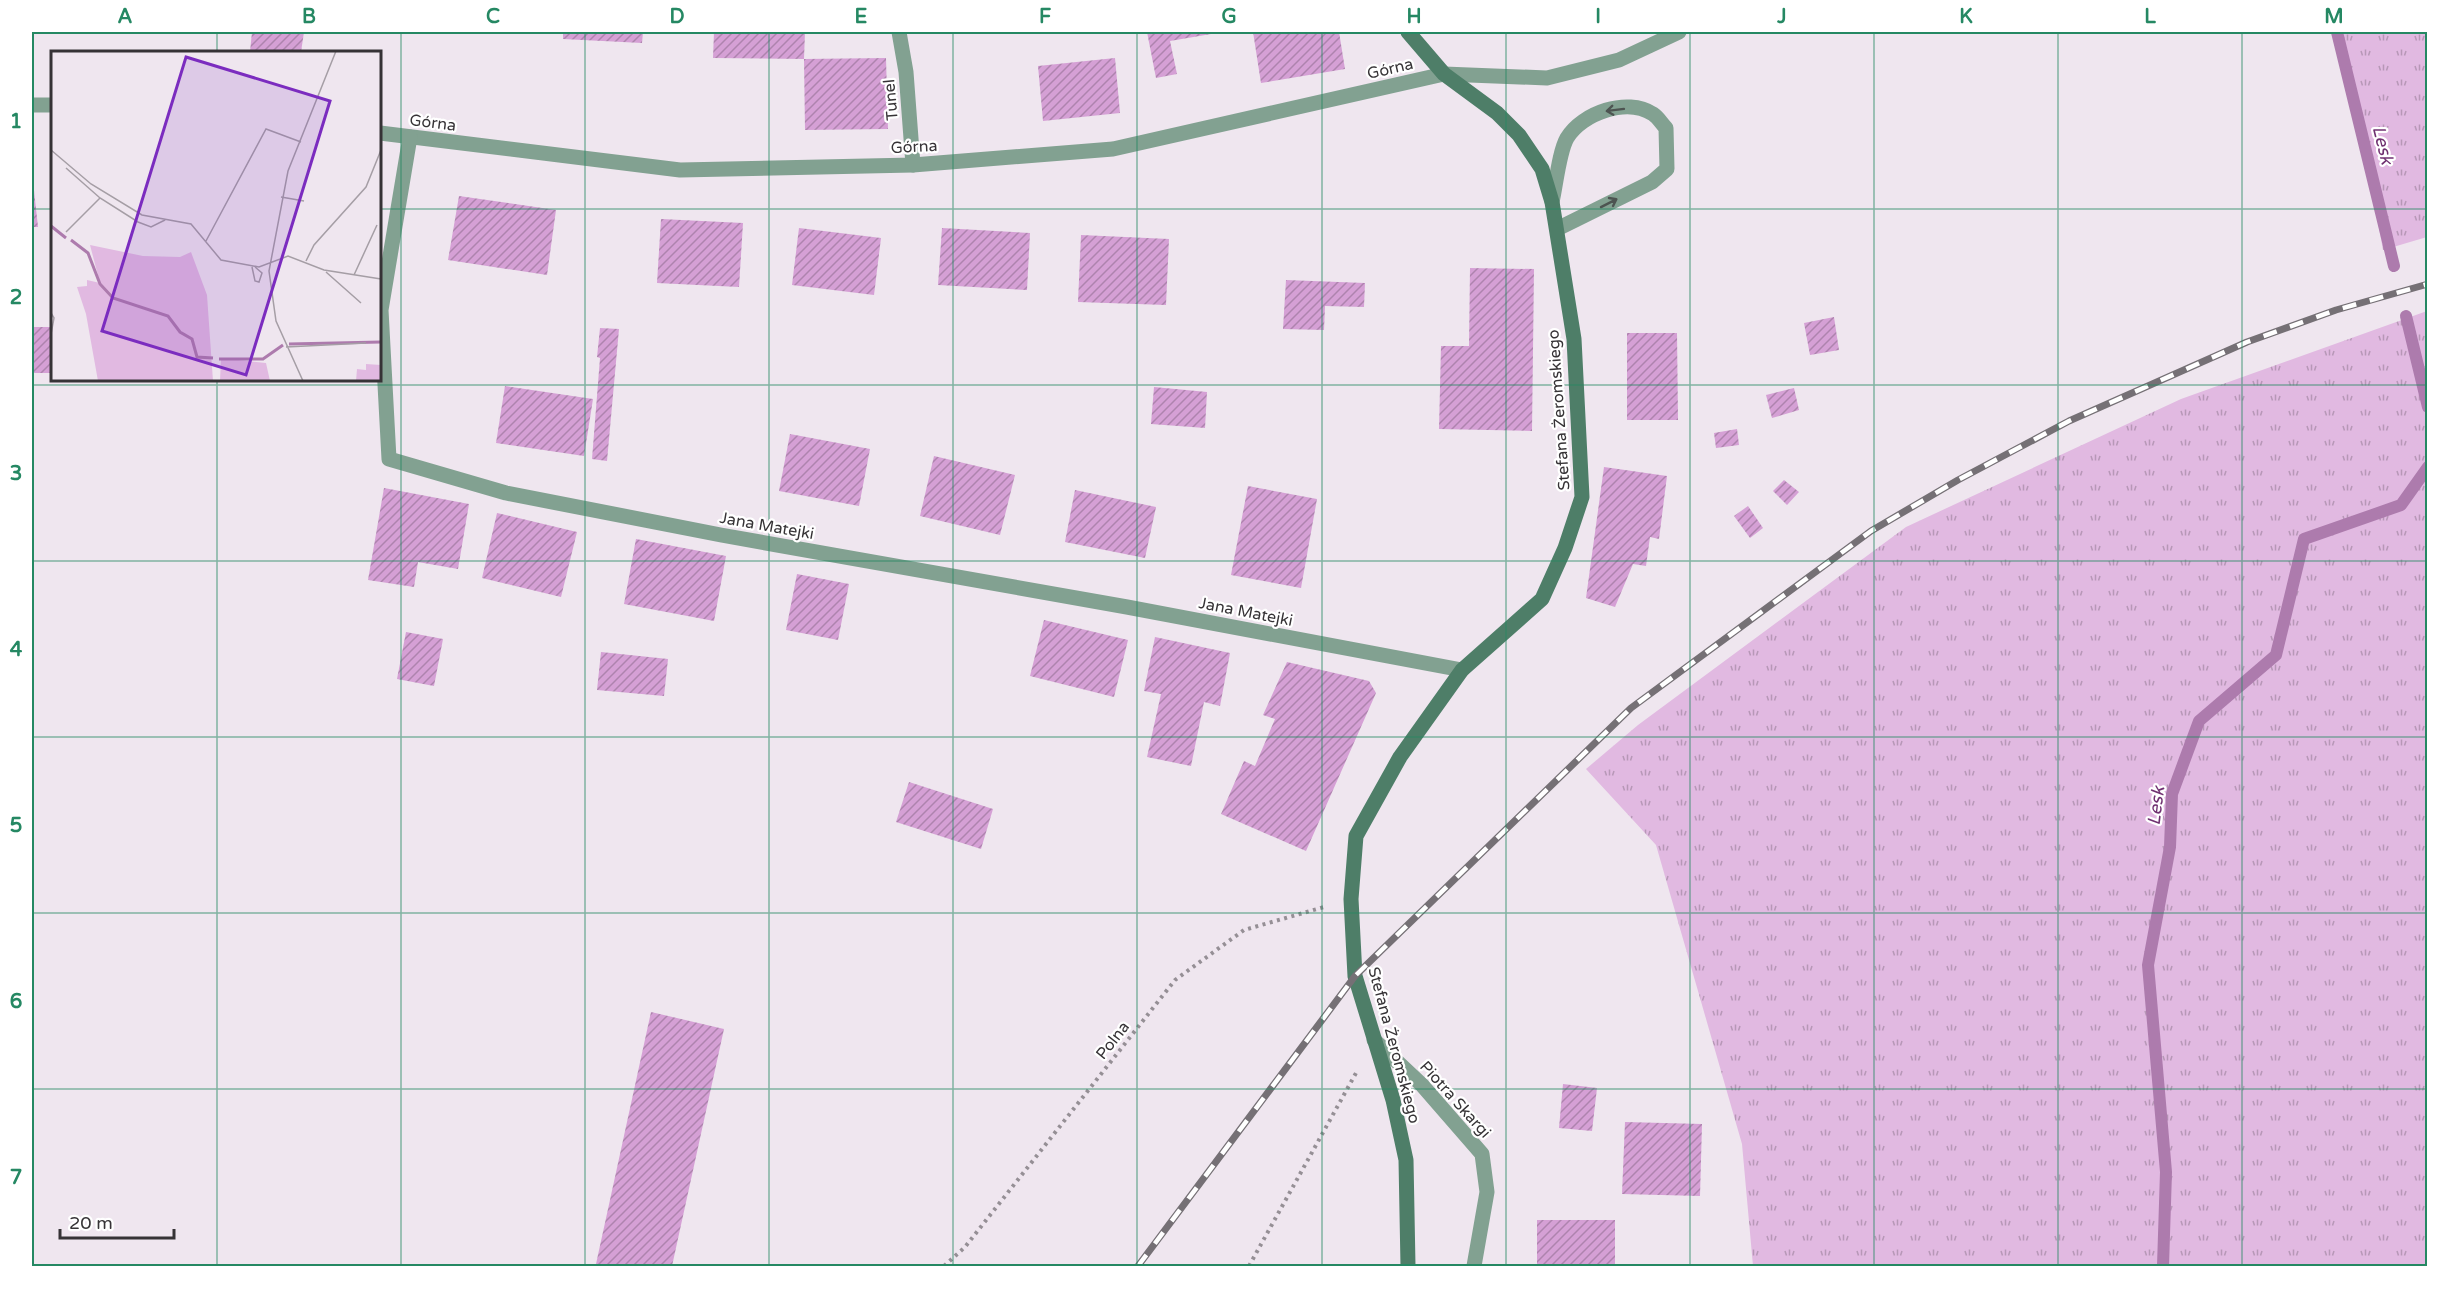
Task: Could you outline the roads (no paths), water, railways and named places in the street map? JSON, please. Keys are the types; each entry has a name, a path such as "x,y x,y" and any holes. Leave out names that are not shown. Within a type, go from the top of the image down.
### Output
{"street":[{"name":"Tunel","path":"899,32 906,72 913,165"},
{"name":"Stefana Żeromskiego","path":"1408,32 1444,74 1497,113 1519,135 1542,169 1552,202 1574,339 1582,497 1566,548 1542,599 1462,670 1400,757 1356,836 1351,899 1355,976 1392,1100 1406,1160 1408,1266"},
{"name":"Górna","path":"381,133 680,170 913,165 1113,149 1444,74 1547,78 1619,60 1679,32"},
{"path":"32,105 51,105"},
{"path":"1552,202 1566,139 1578,125 1597,113 1616,108 1637,109 1653,114 1666,128 1667,169 1652,182 1557,229"},
{"name":"Jana Matejki","path":"410,137 381,310 389,459 506,493 1462,670"},
{"name":"Piotra Skargi","path":"1374,1040 1422,1086 1482,1154 1487,1192 1474,1266"}],"waterway":[{"name":"Lesk","path":"2337,32 2394,266"},
{"name":"Lesk","path":"2406,316 2428,407"},
{"name":"Lesk","path":"2163,1266 2166,1172 2148,965 2170,847 2172,794 2199,721 2276,655 2304,539 2401,505 2428,467"}],"railway":[{"path":"1138,1266 1355,976 1631,708 1871,531 1958,480 2069,421 2247,342 2336,310 2428,284"}]}
